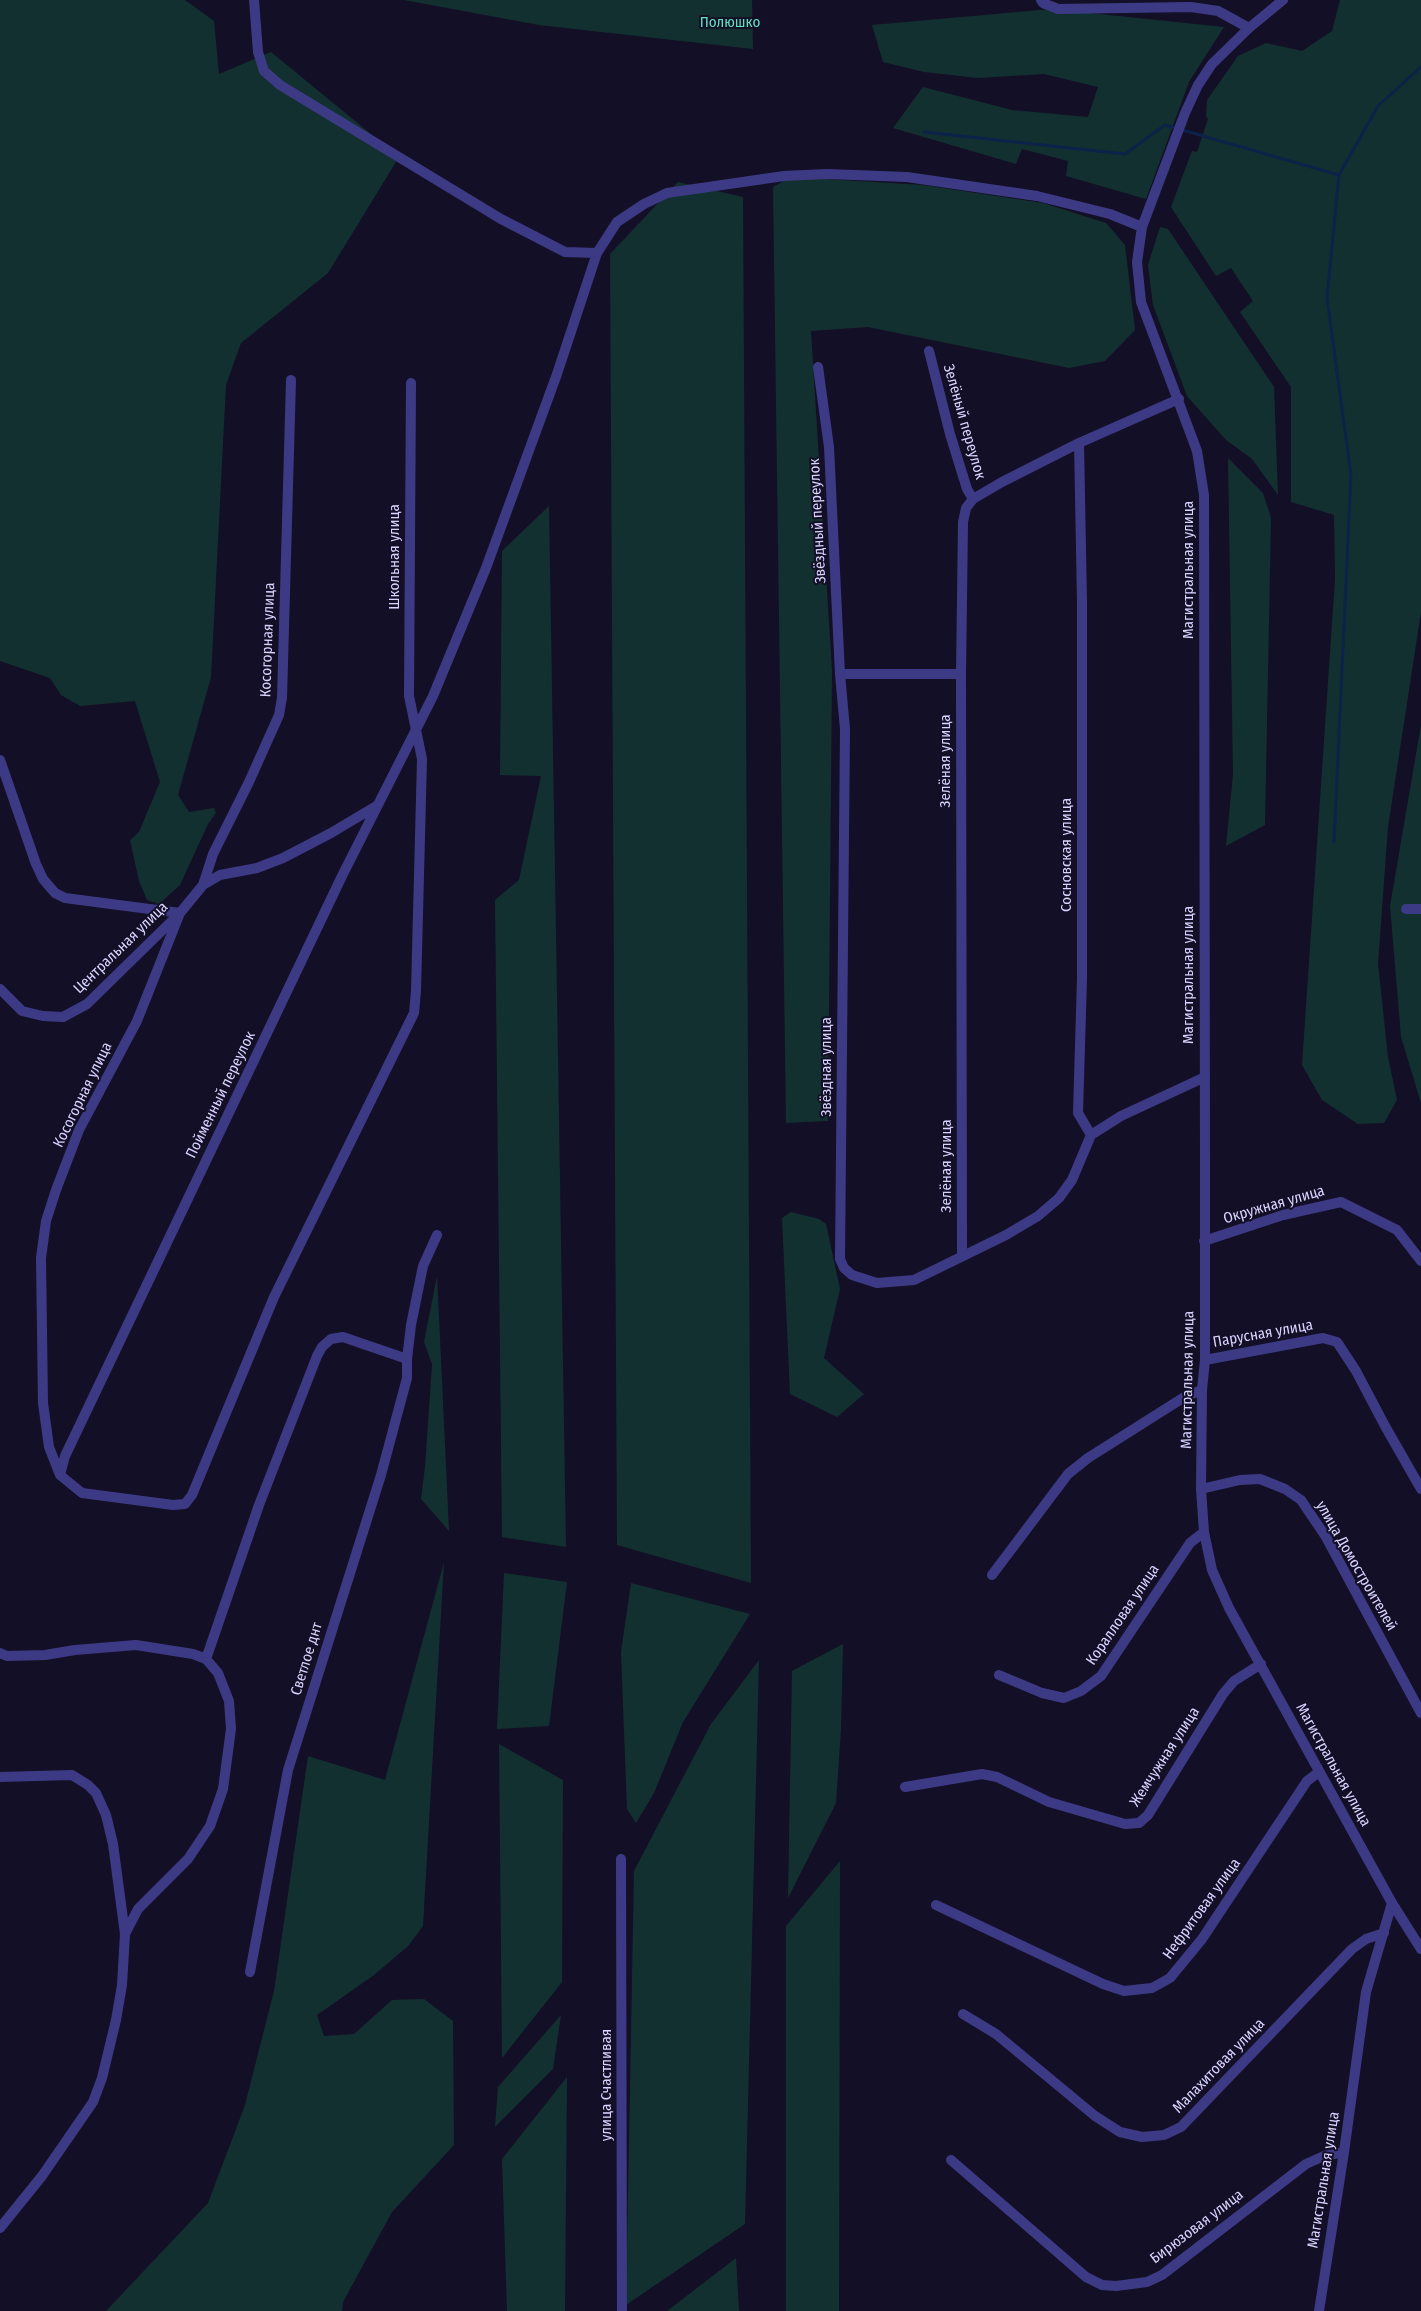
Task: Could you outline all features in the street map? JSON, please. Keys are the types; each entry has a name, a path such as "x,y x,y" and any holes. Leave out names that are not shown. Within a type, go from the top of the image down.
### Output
{"street":[{"path":"254,0 258,52 264,71 280,85 501,219 565,252 597,254"},
{"path":"1040,0 1043,3 1058,8 1191,7 1218,11 1249,28"},
{"name":"Магистральная улица","path":"1283,0 1249,28 1212,64 1198,85 1142,227 1137,262 1141,302 1197,451 1204,495 1205,1077 1204,1360 1201,1489 1204,1532 1212,1570 1229,1608 1392,1903 1366,1992 1344,2152 1319,2308"},
{"name":"Пойменный переулок","path":"60,1475 65,1456 378,805 433,696 486,568 557,374 597,254 617,222 644,204 667,193 784,176 827,174 907,177 1037,196 1110,214 1142,227"},
{"name":"Зелёный переулок","path":"929,350 950,434 967,488 973,500"},
{"name":"Звёздный переулок","path":"818,367 830,456 840,674"},
{"name":"Косогорная улица","path":"203,885 213,854 249,782 278,715 282,698 291,380"},
{"name":"Школьная улица","path":"60,1475 82,1493 174,1505 185,1504 192,1495 274,1297 414,1013 422,759 409,696 411,383"},
{"path":"973,500 1002,482 1079,443 1179,399"},
{"name":"Сосновская улица","path":"1079,443 1082,602 1082,979 1077,1106 1078,1113 1092,1135"},
{"name":"Зелёная улица","path":"962,1255 961,674 963,522 966,508 973,500"},
{"path":"840,674 961,674"},
{"name":"Звёздная улица","path":"840,674 846,729 840,1259 852,1275 877,1283 914,1280 962,1255 1006,1236 1038,1216 1058,1198 1072,1180 1092,1135"},
{"path":"0,760 36,864 43,879 55,893 65,898 180,913"},
{"path":"203,885 220,875 257,868 283,858 331,833 378,805"},
{"name":"Центральная улица","path":"0,989 22,1011 43,1016 63,1017 87,1004 180,913 203,885"},
{"path":"1406,909 1421,909"},
{"name":"Косогорная улица","path":"60,1475 49,1447 43,1403 41,1258 46,1222 79,1130 137,1021 180,913"},
{"path":"1092,1135 1121,1116 1205,1077"},
{"name":"Окружная улица","path":"1204,1241 1283,1216 1341,1202 1397,1230 1421,1261"},
{"name":"Светлое днт","path":"250,1972 288,1770 381,1475 407,1378 411,1325 421,1274 437,1235"},
{"path":"206,1659 259,1505 322,1347 331,1339 343,1337 407,1359"},
{"name":"Парусная улица","path":"1204,1360 1323,1338 1337,1342 1356,1371 1421,1489"},
{"path":"992,1575 1068,1474 1088,1458 1178,1401 1202,1390"},
{"name":"улица Домостроителей","path":"1201,1489 1240,1480 1260,1479 1285,1489 1301,1500 1326,1537 1421,1713"},
{"name":"Коралловая улица","path":"1000,1675 1042,1693 1064,1698 1082,1690 1101,1676 1190,1543 1204,1532"},
{"path":"0,1653 8,1656 45,1655 76,1650 136,1645 181,1651 206,1659 218,1673 229,1701 231,1729 223,1789 210,1826 188,1859 138,1909 125,1934"},
{"name":"Жемчужная улица","path":"905,1787 982,1774 997,1777 1049,1802 1124,1824 1139,1823 1148,1816 1223,1694 1234,1681 1261,1664"},
{"name":"Нефритовая улица","path":"936,1905 1103,1984 1124,1992 1152,1988 1170,1978 1202,1939 1307,1781 1319,1772"},
{"path":"0,1777 72,1775 88,1785 96,1793 106,1815 113,1844 125,1934 122,1985 116,2020 102,2078 94,2102 42,2176 0,2228"},
{"name":"улица Счастливая","path":"621,1858 622,2311"},
{"path":"1392,1903 1421,1949"},
{"name":"Малахитовая улица","path":"963,2014 996,2034 1095,2116 1120,2132 1142,2137 1164,2135 1181,2127 1352,1949 1366,1939 1384,1933"},
{"name":"Бирюзовая улица","path":"951,2160 1086,2277 1102,2285 1116,2286 1147,2282 1162,2275 1306,2164 1324,2156 1344,2152"},
{"path":"1309,2311 1319,2308"}],"green space":[{"path":"0,0 185,0 214,21 219,74 271,52 399,157 328,273 241,343 226,385 211,677 178,795 189,812 214,808 216,813 208,824 180,885 159,904 147,900 139,881 130,840 139,832 160,782 135,701 80,706 61,695 50,678 0,661"},
{"name":"Полюшко","path":"404,0 752,0 753,49 539,25"},
{"path":"1340,0 1421,0 1421,612 1388,827 1378,964 1388,1057 1397,1100 1384,1123 1358,1124 1322,1100 1302,1065 1335,579 1334,515 1291,502 1291,387 1240,312 1253,301 1231,268 1216,276 1171,207 1192,151 1197,152 1208,119 1206,116 1207,100 1238,56 1266,43 1302,51 1332,31"},
{"path":"1051,9 1224,27 1189,82 1146,199 1066,176 1068,161 1022,149 1016,164 893,128 923,87 1012,110 1088,117 1098,87 1044,74 978,78 924,72 883,62 872,25"},
{"path":"791,177 923,185 1043,203 1106,223 1125,245 1135,330 1105,361 1069,368 868,327 811,331 832,671 828,1121 786,1123 773,187"},
{"path":"678,182 743,197 751,1583 617,1545 610,254"},
{"path":"1160,227 1168,229 1274,387 1278,495 1252,459 1226,440 1187,396 1153,305 1148,265"},
{"path":"1228,458 1263,493 1271,518 1265,825 1226,846 1233,774"},
{"path":"549,506 566,1547 502,1537 495,900 519,880 541,776 500,775 502,551"},
{"path":"1421,725 1421,1103 1401,1037 1390,906"},
{"path":"791,1212 819,1219 826,1224 840,1289 824,1358 864,1394 837,1417 790,1394 782,1218"},
{"path":"437,1276 449,1531 421,1499 432,1364 424,1342"},
{"path":"444,1562 423,1926 408,1946 374,1975 317,2015 324,2036 354,2034 392,2000 424,1999 453,2021 454,2145 392,2212 343,2302 342,2311 106,2311 208,2203 245,2105 274,1991 308,1756 385,1780"},
{"path":"504,1573 567,1582 549,1726 497,1729"},
{"path":"631,1583 750,1614 683,1722 654,1793 636,1823 627,1809 621,1652"},
{"path":"843,1644 841,1729 836,1803 788,1898 792,1671"},
{"path":"759,1660 745,2224 626,2305 634,1871 711,1724"},
{"path":"499,1744 563,1780 562,1982 502,2058"},
{"path":"840,1861 839,2311 786,2311 786,1926"},
{"path":"561,2015 553,2069 495,2127 498,2087"},
{"path":"567,2077 565,2311 507,2311 502,2159"},
{"path":"736,2258 739,2311 667,2311"}],"waterway":[{"path":"924,132 1125,154 1165,125 1339,175 1378,106 1421,67"},
{"path":"1334,842 1351,475 1327,298 1339,175"}]}
